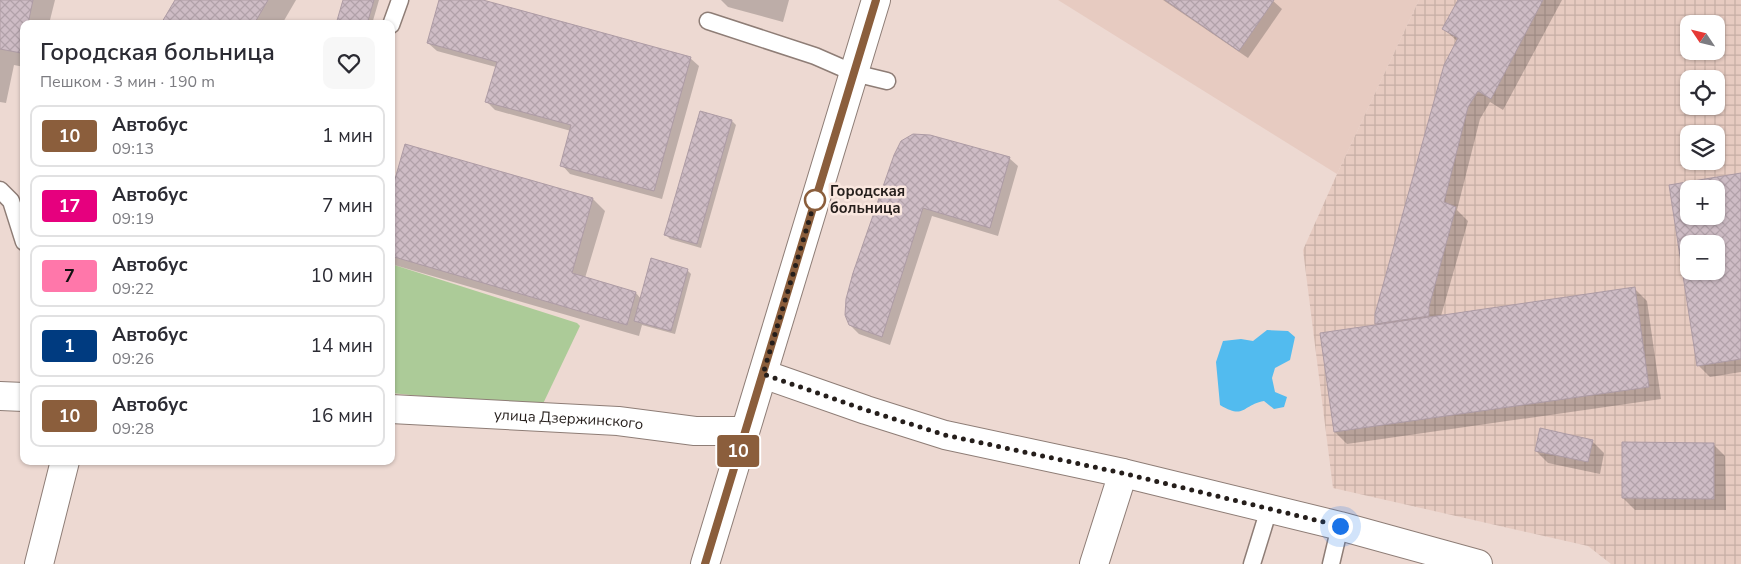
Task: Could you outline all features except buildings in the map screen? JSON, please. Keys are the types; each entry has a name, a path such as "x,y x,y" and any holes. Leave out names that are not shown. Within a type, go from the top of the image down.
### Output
{"main road":[{"path":"705,564 876,0"},
{"path":"763,374 945,435 1122,473 1340,526 1478,564"},
{"path":"0,396 20,397"},
{"name":"улица Дзержинского","path":"395,409 618,421 695,430 744,431"},
{"path":"39,564 64,465"},
{"path":"1094,564 1122,473"}],"lane":[{"path":"393,20 400,0"},
{"path":"708,21 815,56 854,73 887,81"},
{"path":"0,190 11,201 20,229"},
{"path":"1252,564 1269,509"},
{"path":"1332,564 1340,526"}],"shaded area":[{"path":"1058,0 1419,0 1337,174"},
{"path":"1419,0 1741,0 1741,564 1611,564 1588,546 1333,488 1303,250"}],"green space":[{"path":"395,265 577,323 580,326 541,408 395,393"}],"water":[{"path":"1267,330 1288,331 1295,337 1290,360 1275,368 1272,378 1275,392 1287,397 1284,407 1274,409 1264,401 1243,410 1234,411 1220,405 1216,362 1223,341 1241,339 1253,341"}],"bus line":[{"name":"10","path":"705,564 876,0"}],"place":[{"name":"Городская больница","path":"815,200"}],"route":[{"path":"815,200 817,194 763,374 945,435 1122,473 1340,526"}]}
